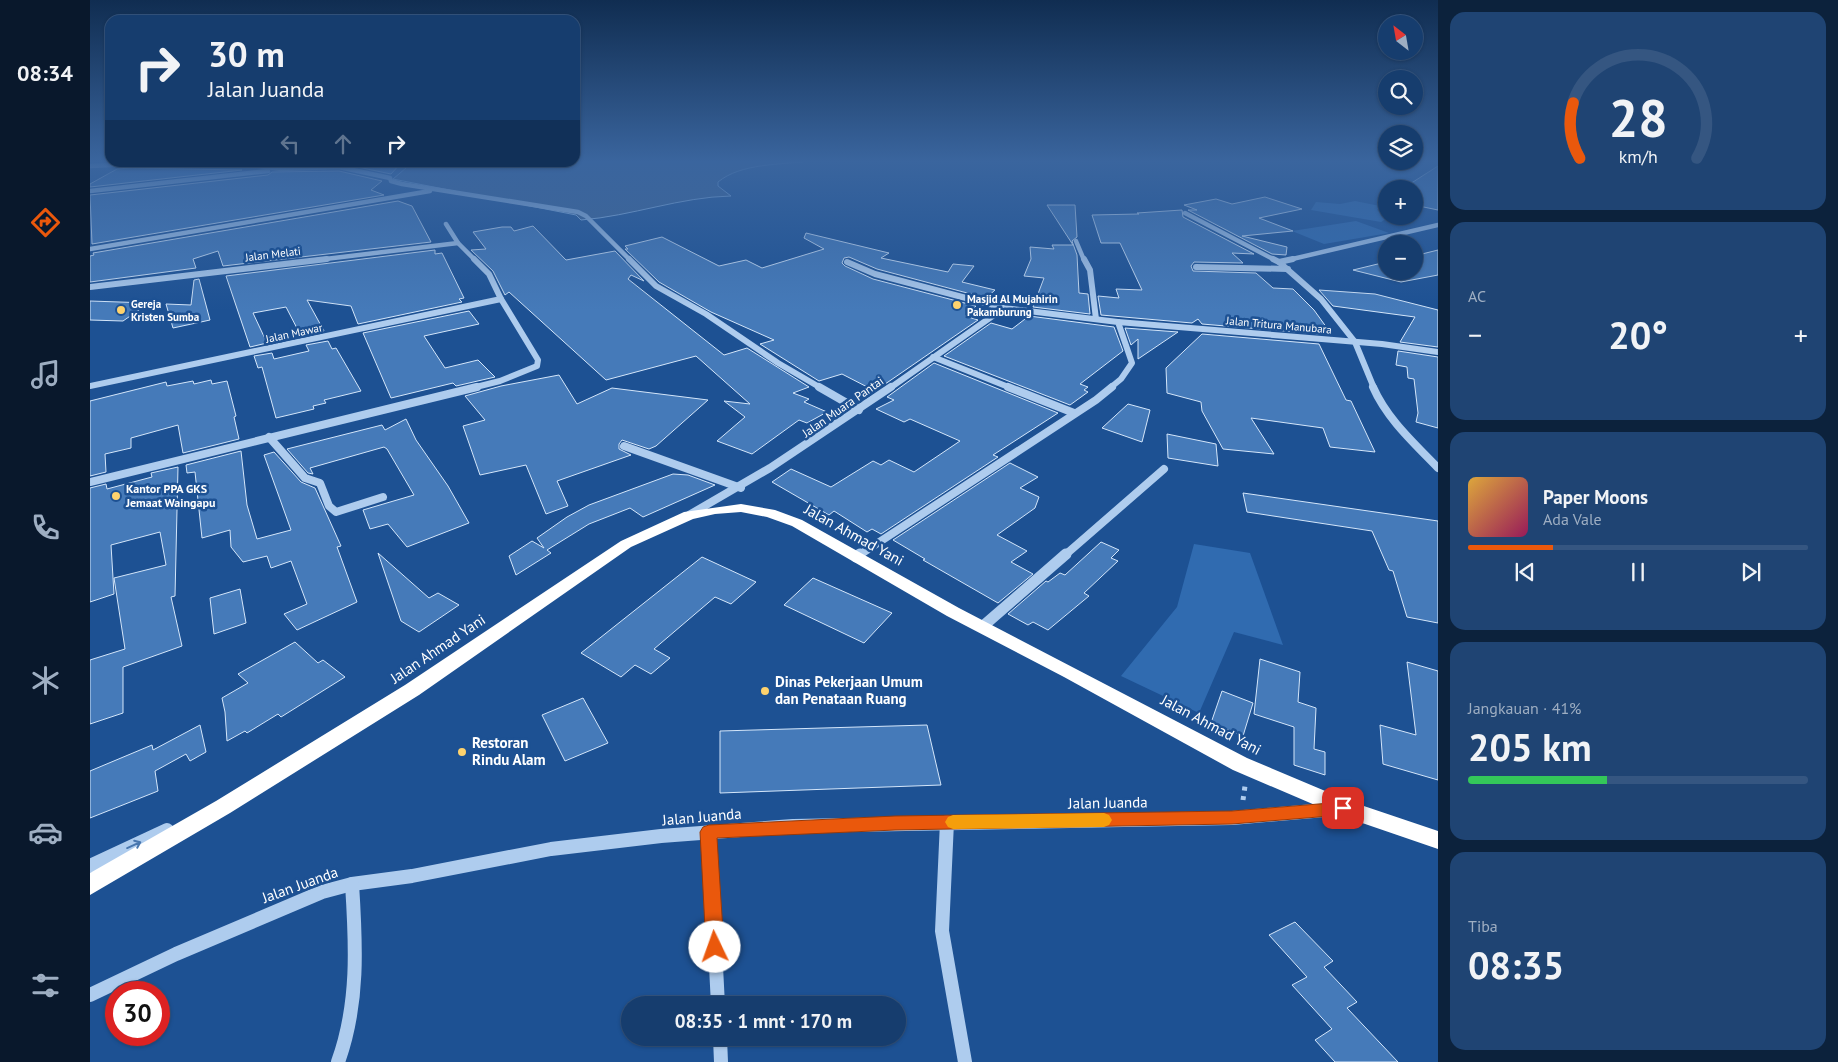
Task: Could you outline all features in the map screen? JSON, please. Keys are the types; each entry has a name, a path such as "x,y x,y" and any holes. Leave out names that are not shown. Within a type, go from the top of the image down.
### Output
{"highway":[{"name":"Jalan Ahmad Yani","path":"92,879 223,807 412,690 626,544 688,515 742,508 770,513 798,523 982,627 1240,764 1343,808 1438,840"}],"street":[{"path":"90,249 316,211"},
{"path":"570,211 578,212 607,236 662,291 706,314 778,363 858,410"},
{"path":"1185,213 1279,262 1321,299 1355,342 1380,403 1394,423 1438,468"},
{"path":"90,482 500,381 532,370 537,366 538,360 501,299 489,274 458,243 446,224"},
{"path":"1279,262 1438,226"},
{"path":"1076,241 1090,270 1096,319"},
{"name":"Jalan Melati","path":"90,287 458,243"},
{"path":"847,262 875,274 1004,308 1118,322 1128,346 1132,363 1114,386 856,556"},
{"path":"1196,268 1288,269"},
{"name":"Jalan Mawar","path":"90,386 501,299"},
{"name":"Jalan Muara Pantai","path":"688,515 740,488 858,410 1004,308"},
{"name":"Jalan Tritura Manubara","path":"1118,322 1355,342 1438,352"},
{"path":"933,357 1074,413"},
{"path":"269,438 305,478 320,483 329,506 336,512 383,497"},
{"path":"624,446 740,488"},
{"path":"982,627 1164,470"},
{"name":"Jalan Juanda","path":"90,995 238,927 322,892 352,884 412,876 552,849 709,832 793,826 1232,818 1343,808"},
{"path":"947,822 942,931 965,1062"},
{"path":"709,832 718,996"},
{"path":"338,1062 342,1052 350,1012 357,951 352,884"},
{"path":"721,1046 722,1062"}],"path":[{"path":"1232,818 1243,801 1245,794 1240,764"}],"shaded area":[{"path":"553,211 640,211 581,220 576,215"},
{"path":"1314,211 1378,211 1378,221"},
{"path":"1356,221 1389,233 1324,244 1292,231"},
{"path":"1194,544 1250,553 1283,645 1234,632 1199,713 1121,676 1177,607"}],"building":[{"path":"91,211 291,211 92,244"},
{"path":"342,211 414,211 431,242 223,266 218,251 193,259 196,268 90,282 90,256 94,255 93,253"},
{"path":"1051,211 1075,211 1077,237 1072,241 1077,255 1079,293 1088,294 1090,314 1033,307 1044,278 1024,276 1031,259 1030,247 1054,249 1052,245 1073,245"},
{"path":"1182,211 1183,217 1254,254 1232,253 1243,263 1194,262 1191,266 1193,271 1256,273 1273,288 1293,289 1314,310 1332,335 1202,324 1198,319 1192,323 1101,315 1098,296 1119,298 1116,289 1142,290 1120,243 1101,243 1092,215 1139,214 1137,213"},
{"path":"1189,211 1295,211 1259,218 1293,231 1242,236 1287,247 1286,255 1272,254"},
{"path":"533,226 566,260 615,251 644,281 631,275 628,279 724,355 747,348 809,387 793,393 809,399 804,402 827,412 807,423 799,420 752,454 717,441 745,417 724,401 750,404 696,356 606,380 509,292 505,295 493,271 471,250 486,249 473,232 502,227 511,227 514,231"},
{"path":"806,233 889,253 881,258 948,272 953,264 974,266 962,282 995,290 986,298 877,269 849,257 844,258 842,263 845,266 873,279 976,306 965,316 978,320 875,391 842,374 819,381 760,344 774,340 711,312 659,282 625,249 628,249 625,246 662,237 719,266 746,260 762,268 824,249 804,238"},
{"path":"435,250 435,254 442,253 464,298 459,299 462,302 358,324 351,306 307,300 324,331 301,336 286,307 253,313 267,343 250,347 226,276"},
{"path":"1438,250 1438,275 1423,278 1423,254"},
{"path":"1378,264 1378,276 1353,270"},
{"path":"199,279 210,320 173,328 166,304 191,305 194,280"},
{"path":"1393,280 1412,280 1401,282"},
{"path":"1319,290 1375,294 1438,310 1438,347 1400,342 1415,317 1333,306"},
{"name":"Gereja Kristen Sumba","path":"90,301 149,303 123,321 90,320"},
{"path":"469,311 479,324 424,336 445,368 478,360 495,377 456,386 453,383 391,398 363,333"},
{"path":"1029,316 1114,327 1123,351 1080,384 1088,387 1084,390 1088,392 1070,405 944,356 991,323 1012,329"},
{"path":"1125,328 1178,332 1138,359 1138,339 1131,345"},
{"path":"1202,334 1319,344 1346,400 1351,401 1375,452 1330,447 1323,428 1251,418 1274,454 1223,449 1202,411 1201,402 1167,393 1166,368"},
{"path":"328,341 332,349 336,348 361,391 324,400 326,403 313,406 314,409 276,418 262,367 258,368 254,356 272,353 274,359 309,351 306,345"},
{"path":"1398,351 1438,357 1438,428 1416,422 1418,413 1414,379 1408,378 1407,367 1396,365"},
{"path":"934,363 1058,413 993,455 998,457 881,534 872,529 867,532 834,511 829,515 772,482 791,469 831,487 873,461 881,465 889,460 914,472 960,441 910,419 904,422 876,409 894,400 887,397"},
{"path":"559,375 577,404 612,388 708,400 656,446 649,449 622,440 619,444 619,449 631,455 557,481 568,506 546,514 526,465 480,475 463,426 485,420 465,396 501,386"},
{"path":"211,380 212,384 227,381 236,416 234,417 239,439 183,453 178,425 131,438 131,448 105,454 106,472 90,476 90,401 166,382 167,386 193,381 194,384"},
{"path":"1128,404 1150,410 1142,442 1102,428"},
{"path":"406,419 416,440 448,486 469,523 407,547 388,524 370,529 363,510 414,495 387,449 384,447 310,468 313,474 308,473 287,449 382,425 385,430"},
{"path":"1167,434 1216,444 1218,466 1168,458"},
{"path":"241,451 247,505 257,539 291,530 264,455 274,452 301,482 315,488 341,546 337,547 357,602 297,630 284,614 307,604 291,561 271,568 267,556 243,562 231,547 230,530 202,538 195,472 187,473 186,465"},
{"path":"1010,463 1038,477 1020,488 1039,497 1035,508 997,535 1027,551 1011,562 1033,574 998,603 923,560 925,559 893,540"},
{"path":"178,467 175,596 171,597 182,646 123,667 123,713 90,724 90,660 125,649 114,578 166,565 160,532 111,545 114,594 90,602 90,488 106,484 107,489 152,477 151,473"},
{"path":"673,474 688,475 715,485 643,517 630,508 589,524 547,550 551,553 516,575 509,556 532,541 544,548 537,538 567,517 589,505"},
{"path":"1243,493 1438,521 1438,623 1407,617 1393,571 1389,570 1372,531 1247,512"},
{"path":"1101,542 1119,550 1111,558 1118,561 1084,593 1089,596 1048,630 1033,622 1028,625 1008,614 1046,581 1048,582 1060,573 1065,575"},
{"path":"378,553 429,598 438,593 459,605 419,632 401,621"},
{"path":"702,557 756,582 731,604 715,597 654,649 670,658 651,674 635,665 621,677 581,653"},
{"path":"813,578 892,613 864,643 784,605"},
{"path":"240,589 246,623 214,634 210,598"},
{"path":"295,642 318,663 323,660 345,677 281,717 278,714 247,733 245,731 227,741 222,698 248,683 238,674"},
{"path":"1260,659 1300,672 1298,702 1316,708 1314,749 1325,752 1325,775 1294,765 1294,727 1254,714"},
{"path":"1407,662 1438,671 1438,780 1383,764 1380,725 1416,735"},
{"path":"1222,691 1253,703 1243,736 1211,723"},
{"path":"583,698 608,743 565,761 542,715"},
{"path":"200,725 206,752 190,761 186,754 155,771 158,791 90,818 90,771 152,745 153,750"},
{"path":"927,725 941,785 720,793 720,731"},
{"path":"1295,922 1333,961 1324,967 1357,1002 1347,1008 1398,1062 1335,1062 1315,1040 1332,1029 1292,985 1307,977 1269,935"}],"slow traffic":[{"path":"953,822 1104,820"}],"place":[{"name":"Masjid Al Mujahirin Pakamburung","path":"957,305"},
{"name":"Gereja Kristen Sumba","path":"121,310"},
{"name":"Kantor PPA GKS Jemaat Waingapu","path":"116,496"},
{"name":"Dinas Pekerjaan Umum dan Penataan Ruang","path":"765,691"},
{"name":"Restoran Rindu Alam","path":"462,752"}],"route":[{"path":"715,947 709,832 793,826 895,823 1232,818 1343,808"}]}
